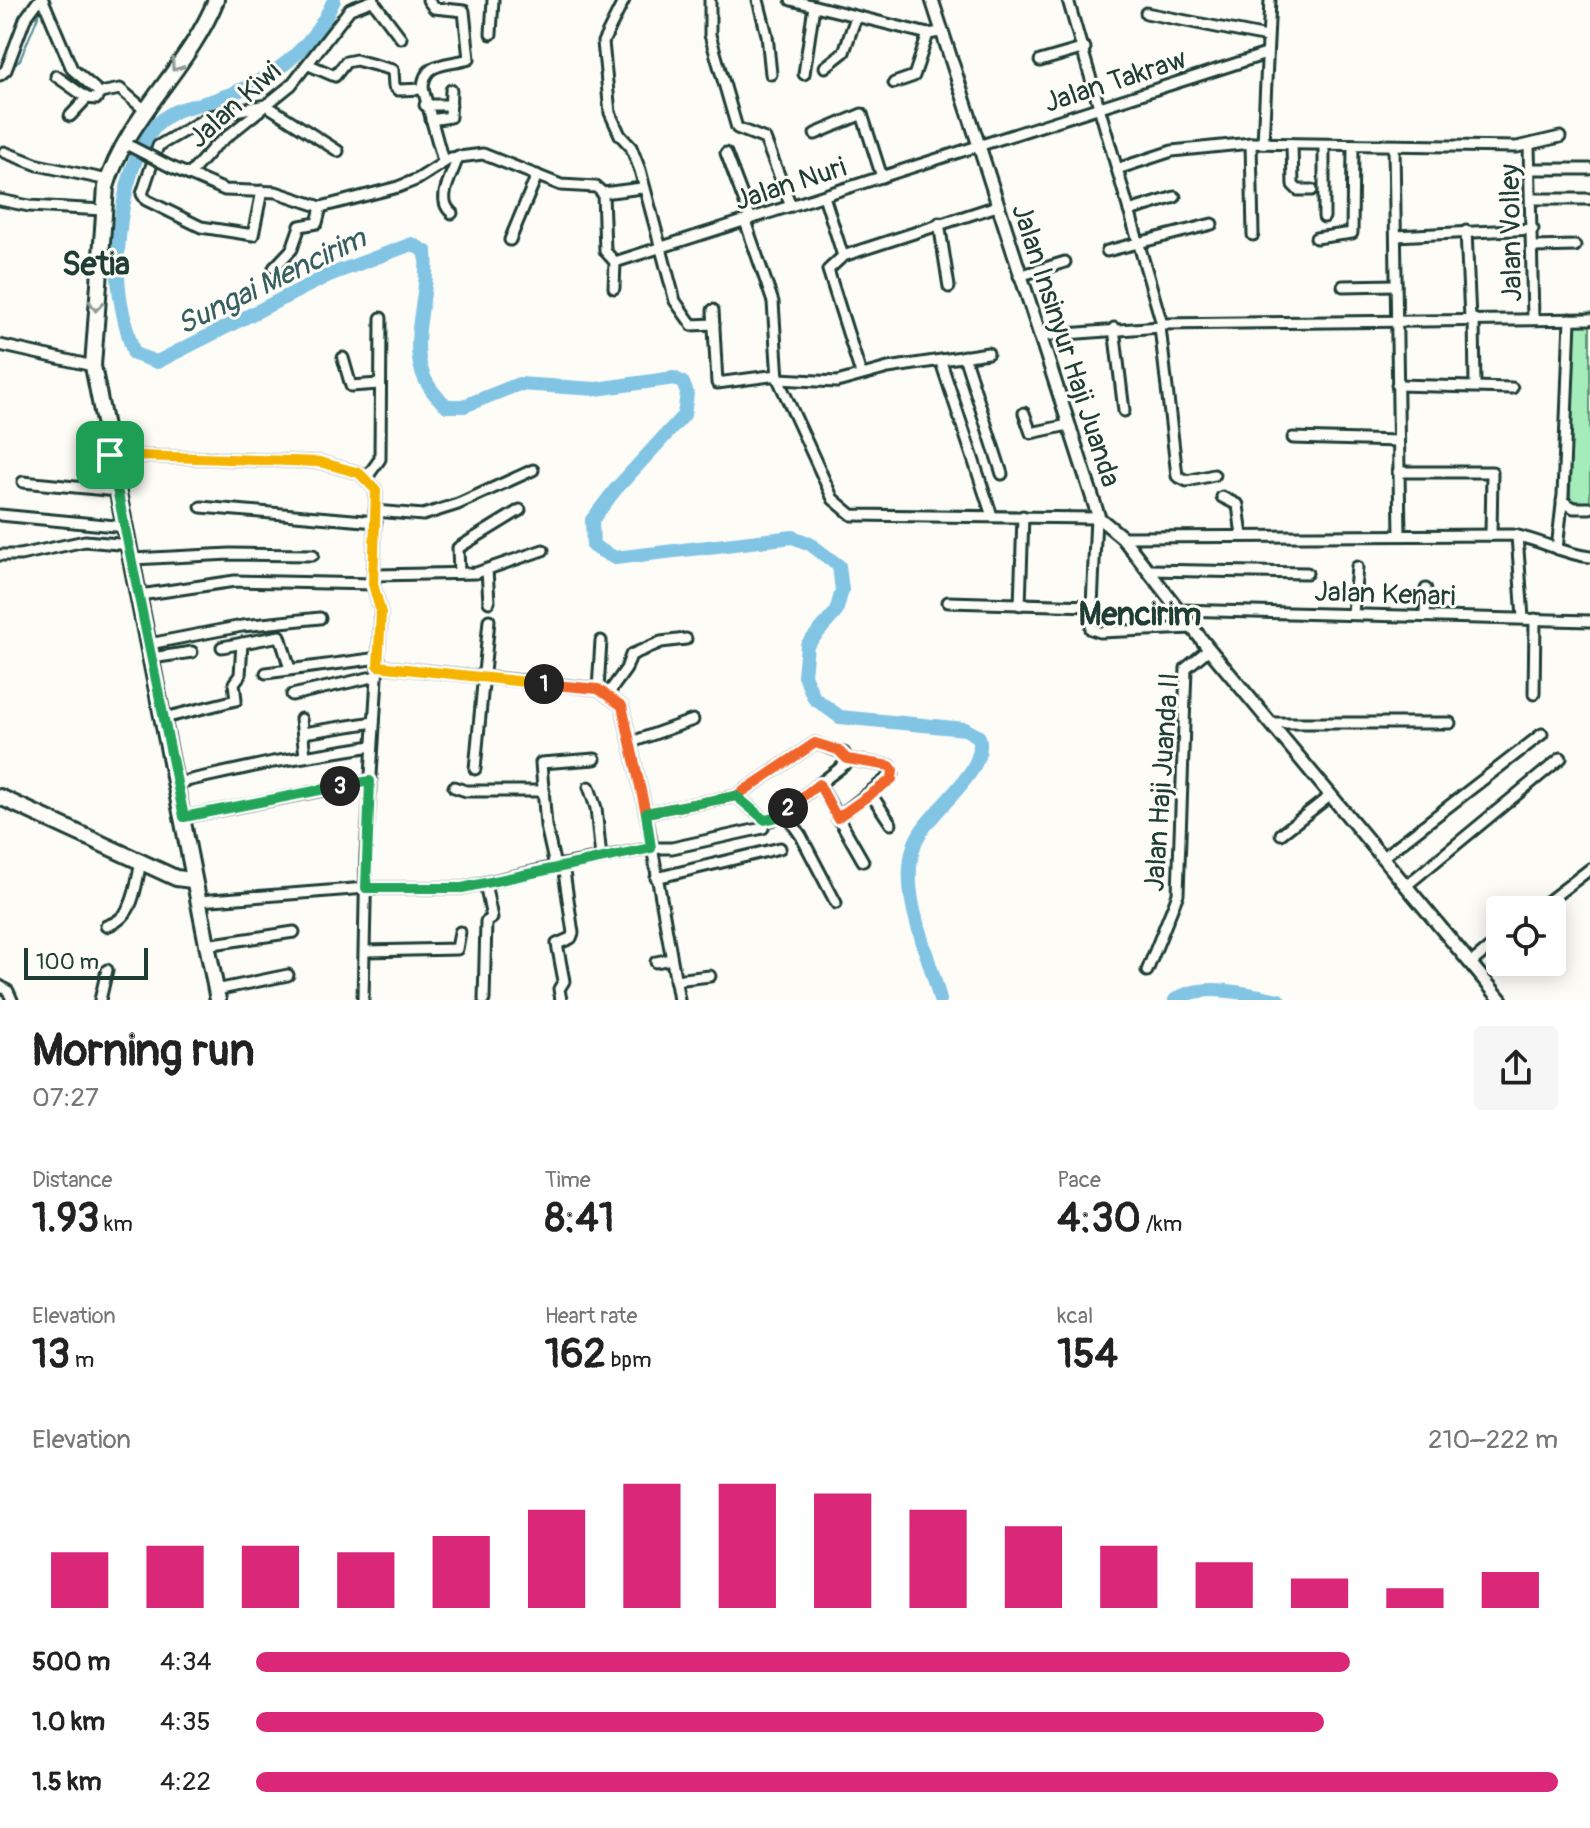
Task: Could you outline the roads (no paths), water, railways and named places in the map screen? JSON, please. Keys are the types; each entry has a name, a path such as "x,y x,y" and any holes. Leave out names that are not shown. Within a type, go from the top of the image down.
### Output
{"main road":[{"path":"216,0 200,32 145,110 108,180 93,366 217,995"},
{"path":"0,797 176,878 192,880"}],"street":[{"path":"373,0 401,38"},
{"name":"Jalan Kiwi","path":"189,175 214,147 280,97 309,65 350,9 373,0"},
{"path":"428,0 434,8 464,11 470,50 469,59 429,69 423,76 425,105 443,161"},
{"path":"491,34 493,0"},
{"path":"624,0 603,42 610,113 620,135 631,147 677,305 692,325 714,324"},
{"path":"710,0 710,35 737,128 765,139 791,206"},
{"path":"758,0 769,46 771,74"},
{"path":"791,0 934,33 914,76 894,83"},
{"name":"Jalan Insinyur Haji Juanda","path":"932,0 934,33 978,147 1097,517 1122,537 1209,649 1501,1000"},
{"path":"1068,0 1085,48 1161,326 1177,476 1187,481 1214,475"},
{"path":"1263,143 1270,0"},
{"path":"0,75 6,70 25,19 43,2 72,69 100,93"},
{"path":"804,74 814,6"},
{"path":"1146,13 1267,37"},
{"path":"825,67 844,52 856,17"},
{"path":"1040,61 1085,48"},
{"name":"Jalan Takraw","path":"978,147 1266,54"},
{"path":"309,65 335,76 346,62 356,60 393,70 394,86 398,90 423,89"},
{"path":"56,76 87,98 96,99 100,93 120,89 145,110"},
{"path":"431,120 450,117 451,90"},
{"path":"70,116 87,98"},
{"path":"262,191 253,235 201,227 146,200 142,194 158,146 210,116 266,105 338,151"},
{"path":"425,105 451,105"},
{"path":"815,134 862,114 882,177"},
{"path":"1117,169 1172,151 1251,143 1529,146 1560,137"},
{"path":"1251,143 1253,235"},
{"path":"126,144 225,190 262,191 321,207 398,187 418,179 443,161 458,156 483,154 561,185 596,187 603,193 605,251 615,262 614,288"},
{"path":"1292,144 1293,185 1298,190 1312,190"},
{"path":"1324,145 1324,217"},
{"path":"1316,238 1352,233 1353,146"},
{"path":"1394,146 1400,535"},
{"name":"Jalan Volley","path":"1529,146 1533,199 1533,319"},
{"name":"Jalan Nuri","path":"615,262 730,222 748,220 978,147"},
{"path":"4,152 38,165 108,180"},
{"path":"726,153 773,302 778,377 833,499 852,515 1097,517 1090,624 1095,632 1193,628"},
{"path":"452,213 443,200 458,156"},
{"path":"1531,169 1590,169"},
{"path":"510,240 537,175"},
{"path":"603,193 642,188"},
{"path":"824,196 843,256"},
{"path":"1129,211 1175,197"},
{"path":"1533,199 1590,199"},
{"path":"0,200 29,206 104,210"},
{"path":"861,374 828,270 843,256 997,206"},
{"path":"274,268 292,249 300,226 317,223 321,207"},
{"path":"939,223 949,287"},
{"path":"1107,251 1212,224"},
{"path":"1396,236 1533,229"},
{"path":"1466,231 1475,386"},
{"path":"1534,247 1575,246"},
{"path":"1019,276 1065,262"},
{"path":"1343,286 1396,285"},
{"path":"713,310 717,383 778,377 837,382 861,374 988,353"},
{"path":"367,477 380,459 381,318"},
{"path":"1557,549 1570,319"},
{"path":"1039,336 1161,326 1590,319"},
{"path":"1114,328 1124,411"},
{"path":"0,345 93,366"},
{"path":"964,356 1002,474"},
{"path":"343,358 351,386 379,384"},
{"path":"941,362 992,516"},
{"path":"1397,385 1512,388"},
{"path":"1024,413 1031,433 1068,425"},
{"path":"1293,438 1398,441"},
{"path":"110,455 320,462 367,477 376,490 375,580 381,613 370,781 363,1000"},
{"path":"375,511 423,515 458,504 533,470"},
{"path":"1398,472 1492,472 1491,535"},
{"path":"23,482 117,491"},
{"path":"1222,497 1238,505 1242,536"},
{"path":"1562,501 1574,508 1590,508"},
{"path":"201,507 376,522"},
{"path":"459,573 458,548 520,510"},
{"path":"0,515 126,527"},
{"path":"1020,605 1023,516"},
{"path":"1517,536 1523,618"},
{"path":"1122,537 1517,536 1566,555 1590,557"},
{"path":"0,555 20,555 85,541 132,552 313,555"},
{"path":"140,595 235,581 375,580 487,570 543,550"},
{"path":"1353,613 1357,567"},
{"path":"487,570 489,602"},
{"path":"1149,570 1307,573"},
{"path":"1425,616 1426,589"},
{"path":"948,602 1093,606"},
{"name":"Jalan Kenari","path":"1179,610 1590,621"},
{"path":"150,651 242,626 320,618"},
{"path":"1534,694 1535,619"},
{"path":"475,769 489,620"},
{"path":"222,647 282,637 290,669"},
{"path":"603,691 626,669 631,655 661,642 686,639"},
{"path":"601,641 603,691"},
{"path":"164,718 236,700 234,683 240,675 242,643"},
{"name":"Jalan Haji Juanda II","path":"1147,971 1178,894 1186,668 1209,649"},
{"path":"150,651 192,652"},
{"path":"292,695 378,667"},
{"path":"266,673 290,669 378,667 603,691 622,706 646,813 679,1000"},
{"path":"301,719 305,756"},
{"path":"632,742 693,720"},
{"path":"303,733 374,722"},
{"path":"1271,723 1450,723"},
{"path":"1383,857 1542,734"},
{"path":"646,813 736,796 808,746 827,745 847,759 892,768 892,779 837,818"},
{"path":"177,783 305,756 372,746"},
{"path":"1407,885 1561,758"},
{"path":"561,1000 559,989 564,981 557,944 571,938 573,933 541,763 595,759"},
{"path":"736,796 765,820 771,820 847,759"},
{"path":"184,817 370,781"},
{"path":"819,784 863,861"},
{"path":"454,787 466,791 544,791"},
{"path":"589,787 596,808 601,858"},
{"path":"871,794 891,824"},
{"path":"1281,834 1331,795"},
{"path":"784,811 801,836 836,903"},
{"path":"199,901 366,888 462,888 559,866 651,848 672,848 763,828"},
{"path":"656,878 780,848"},
{"path":"106,926 121,921 128,913 141,862"},
{"path":"1555,896 1590,869"},
{"path":"484,1000 486,922 492,918 485,883"},
{"path":"206,945 294,932"},
{"path":"366,951 457,949 460,932"},
{"path":"1471,963 1486,951"},
{"path":"656,962 671,959"},
{"path":"100,1000 107,970"},
{"path":"217,995 288,975"},
{"path":"675,980 710,976"},
{"path":"0,986 10,993 12,1000"}],"waterway":[{"name":"Sungai Mencirim","path":"334,0 313,35 287,62 236,92 176,111 159,122 146,139 128,184 119,233 121,306 134,354 157,362 329,275 412,244 426,252 418,354 431,390 447,406 464,406 519,384 596,389 674,378 683,383 687,393 684,415 615,490 592,520 593,546 615,558 793,537 810,544 839,566 842,590 836,612 807,645 804,675 814,698 840,717 965,729 979,737 980,751 975,764 967,778 922,830 910,862 912,902 940,1000"},
{"path":"12,67 20,60 41,9"},
{"name":"Sungai Mencirim","path":"1175,1000 1186,994 1212,990 1279,1000"}],"district":[{"name":"Setia","path":"96,264"},
{"name":"Mencirim","path":"1140,614"}]}
